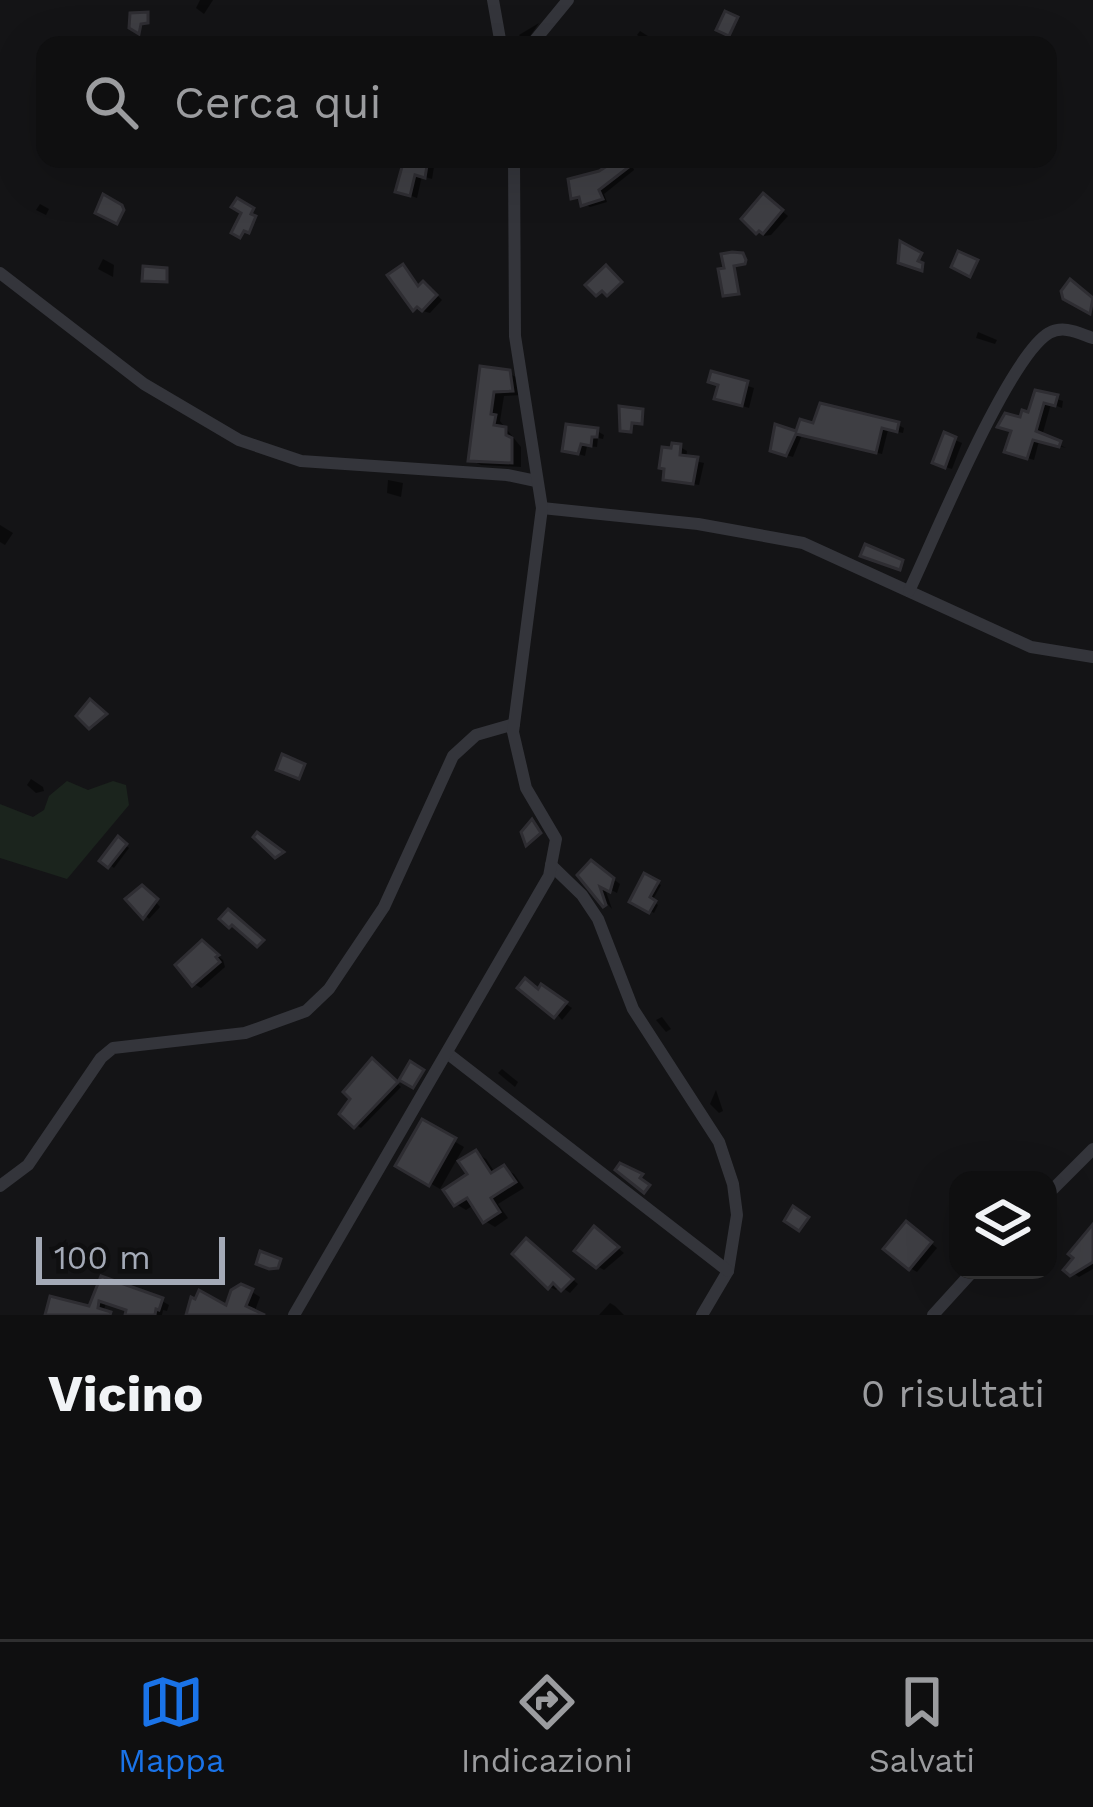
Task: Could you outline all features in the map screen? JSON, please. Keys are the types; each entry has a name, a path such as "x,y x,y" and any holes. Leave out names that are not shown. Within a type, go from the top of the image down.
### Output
{"street":[{"path":"494,0 500,36"},
{"path":"538,36 568,0"},
{"path":"293,1315 549,876 556,839 526,788 514,724 542,508 515,336 514,168"},
{"path":"0,273 144,384 239,440 301,461 536,481"},
{"path":"909,591 1002,395 1045,335 1062,328 1093,338"},
{"path":"542,508 678,521 803,543 1030,646 1093,657"},
{"path":"0,1186 28,1166 101,1058 113,1048 245,1033 306,1011 329,989 384,907 453,756 476,735 514,724"},
{"path":"551,865 582,895 598,919 633,1009 719,1142 737,1215 728,1271 702,1315"},
{"path":"447,1053 728,1271"},
{"path":"1057,1185 1093,1149"},
{"path":"933,1315 966,1279"}],"shaded area":[{"path":"67,781 88,790 113,781 126,785 129,805 67,879 0,858 0,804 33,817"}],"building":[{"path":"725,11 738,17 729,36 716,30"},
{"path":"148,12 148,23 141,24 139,34 129,28 130,13"},
{"path":"402,168 427,168 425,178 415,175 410,196 395,192"},
{"path":"627,168 599,190 603,199 581,206 579,197 571,199 568,179"},
{"path":"763,193 783,210 763,234 756,234 741,219"},
{"path":"103,194 122,205 117,224 95,213"},
{"path":"237,198 254,208 251,214 256,216 249,233 244,231 240,238 231,233 241,213 231,207"},
{"path":"900,241 922,253 918,261 923,263 922,271 898,263"},
{"path":"958,251 978,260 970,277 951,267"},
{"path":"743,253 746,260 734,266 739,294 723,296 718,269 724,268 721,254"},
{"path":"403,264 418,286 423,281 437,295 422,311 417,307 413,311 387,275"},
{"path":"606,265 622,282 607,296 602,291 596,296 585,285"},
{"path":"143,266 167,268 167,282 142,281"},
{"path":"1070,279 1093,298 1090,314 1063,299 1061,291"},
{"path":"480,366 510,370 513,391 494,392 491,414 496,415 494,425 506,427 506,435 512,438 512,463 468,461"},
{"path":"711,371 748,381 742,406 714,399 718,385 708,382"},
{"path":"1035,390 1058,395 1055,406 1044,403 1036,431 1061,441 1059,447 1033,440 1027,459 1004,452 1011,431 997,427 1005,413 1020,417 1022,410 1028,412"},
{"path":"820,403 899,422 897,432 882,428 876,453 796,434 786,456 770,451 775,424 796,431 800,419 813,423"},
{"path":"619,406 643,409 642,424 632,423 631,432 620,431"},
{"path":"566,424 598,428 597,437 592,437 591,446 581,444 578,454 562,451"},
{"path":"944,432 956,437 945,468 932,463"},
{"path":"672,443 681,444 680,455 698,457 693,484 663,480 664,469 659,468 662,447 671,448"},
{"path":"865,544 903,560 900,570 860,556"},
{"path":"90,699 107,714 89,729 76,716"},
{"path":"282,754 305,764 299,779 276,770"},
{"path":"532,819 541,833 526,846 521,832"},
{"path":"257,832 284,852 275,858 253,837"},
{"path":"118,836 127,844 108,868 99,861"},
{"path":"591,860 614,878 610,892 600,887 603,907 577,875"},
{"path":"644,873 659,881 650,897 656,901 649,913 629,902"},
{"path":"142,885 158,899 143,919 125,899"},
{"path":"228,909 264,940 257,947 219,919"},
{"path":"202,940 219,955 220,962 192,986 175,965"},
{"path":"525,978 567,1002 554,1018 517,988"},
{"path":"372,1058 398,1082 354,1128 339,1114 350,1099 343,1092"},
{"path":"410,1061 424,1070 413,1088 399,1080"},
{"path":"422,1119 456,1138 429,1186 395,1166"},
{"path":"476,1150 491,1173 504,1165 516,1182 491,1198 500,1212 483,1223 467,1198 454,1206 443,1190 467,1174 458,1161"},
{"path":"620,1163 643,1174 640,1178 650,1185 644,1193 615,1170"},
{"path":"793,1206 809,1217 799,1231 784,1221"},
{"path":"906,1221 932,1242 909,1270 883,1249"},
{"path":"1093,1224 1093,1262 1070,1276 1063,1270 1073,1258 1068,1254"},
{"path":"594,1226 619,1247 596,1268 574,1251"},
{"path":"526,1238 573,1279 561,1291 553,1283 548,1289 512,1254"},
{"path":"260,1251 281,1259 278,1268 256,1264"},
{"path":"101,1276 163,1298 159,1310 155,1315 125,1315 126,1310 99,1301 98,1308 110,1315 45,1315 50,1296 89,1306"},
{"path":"241,1284 253,1289 246,1306 265,1315 186,1315 191,1297 195,1299 199,1290 226,1305 231,1290"}]}
